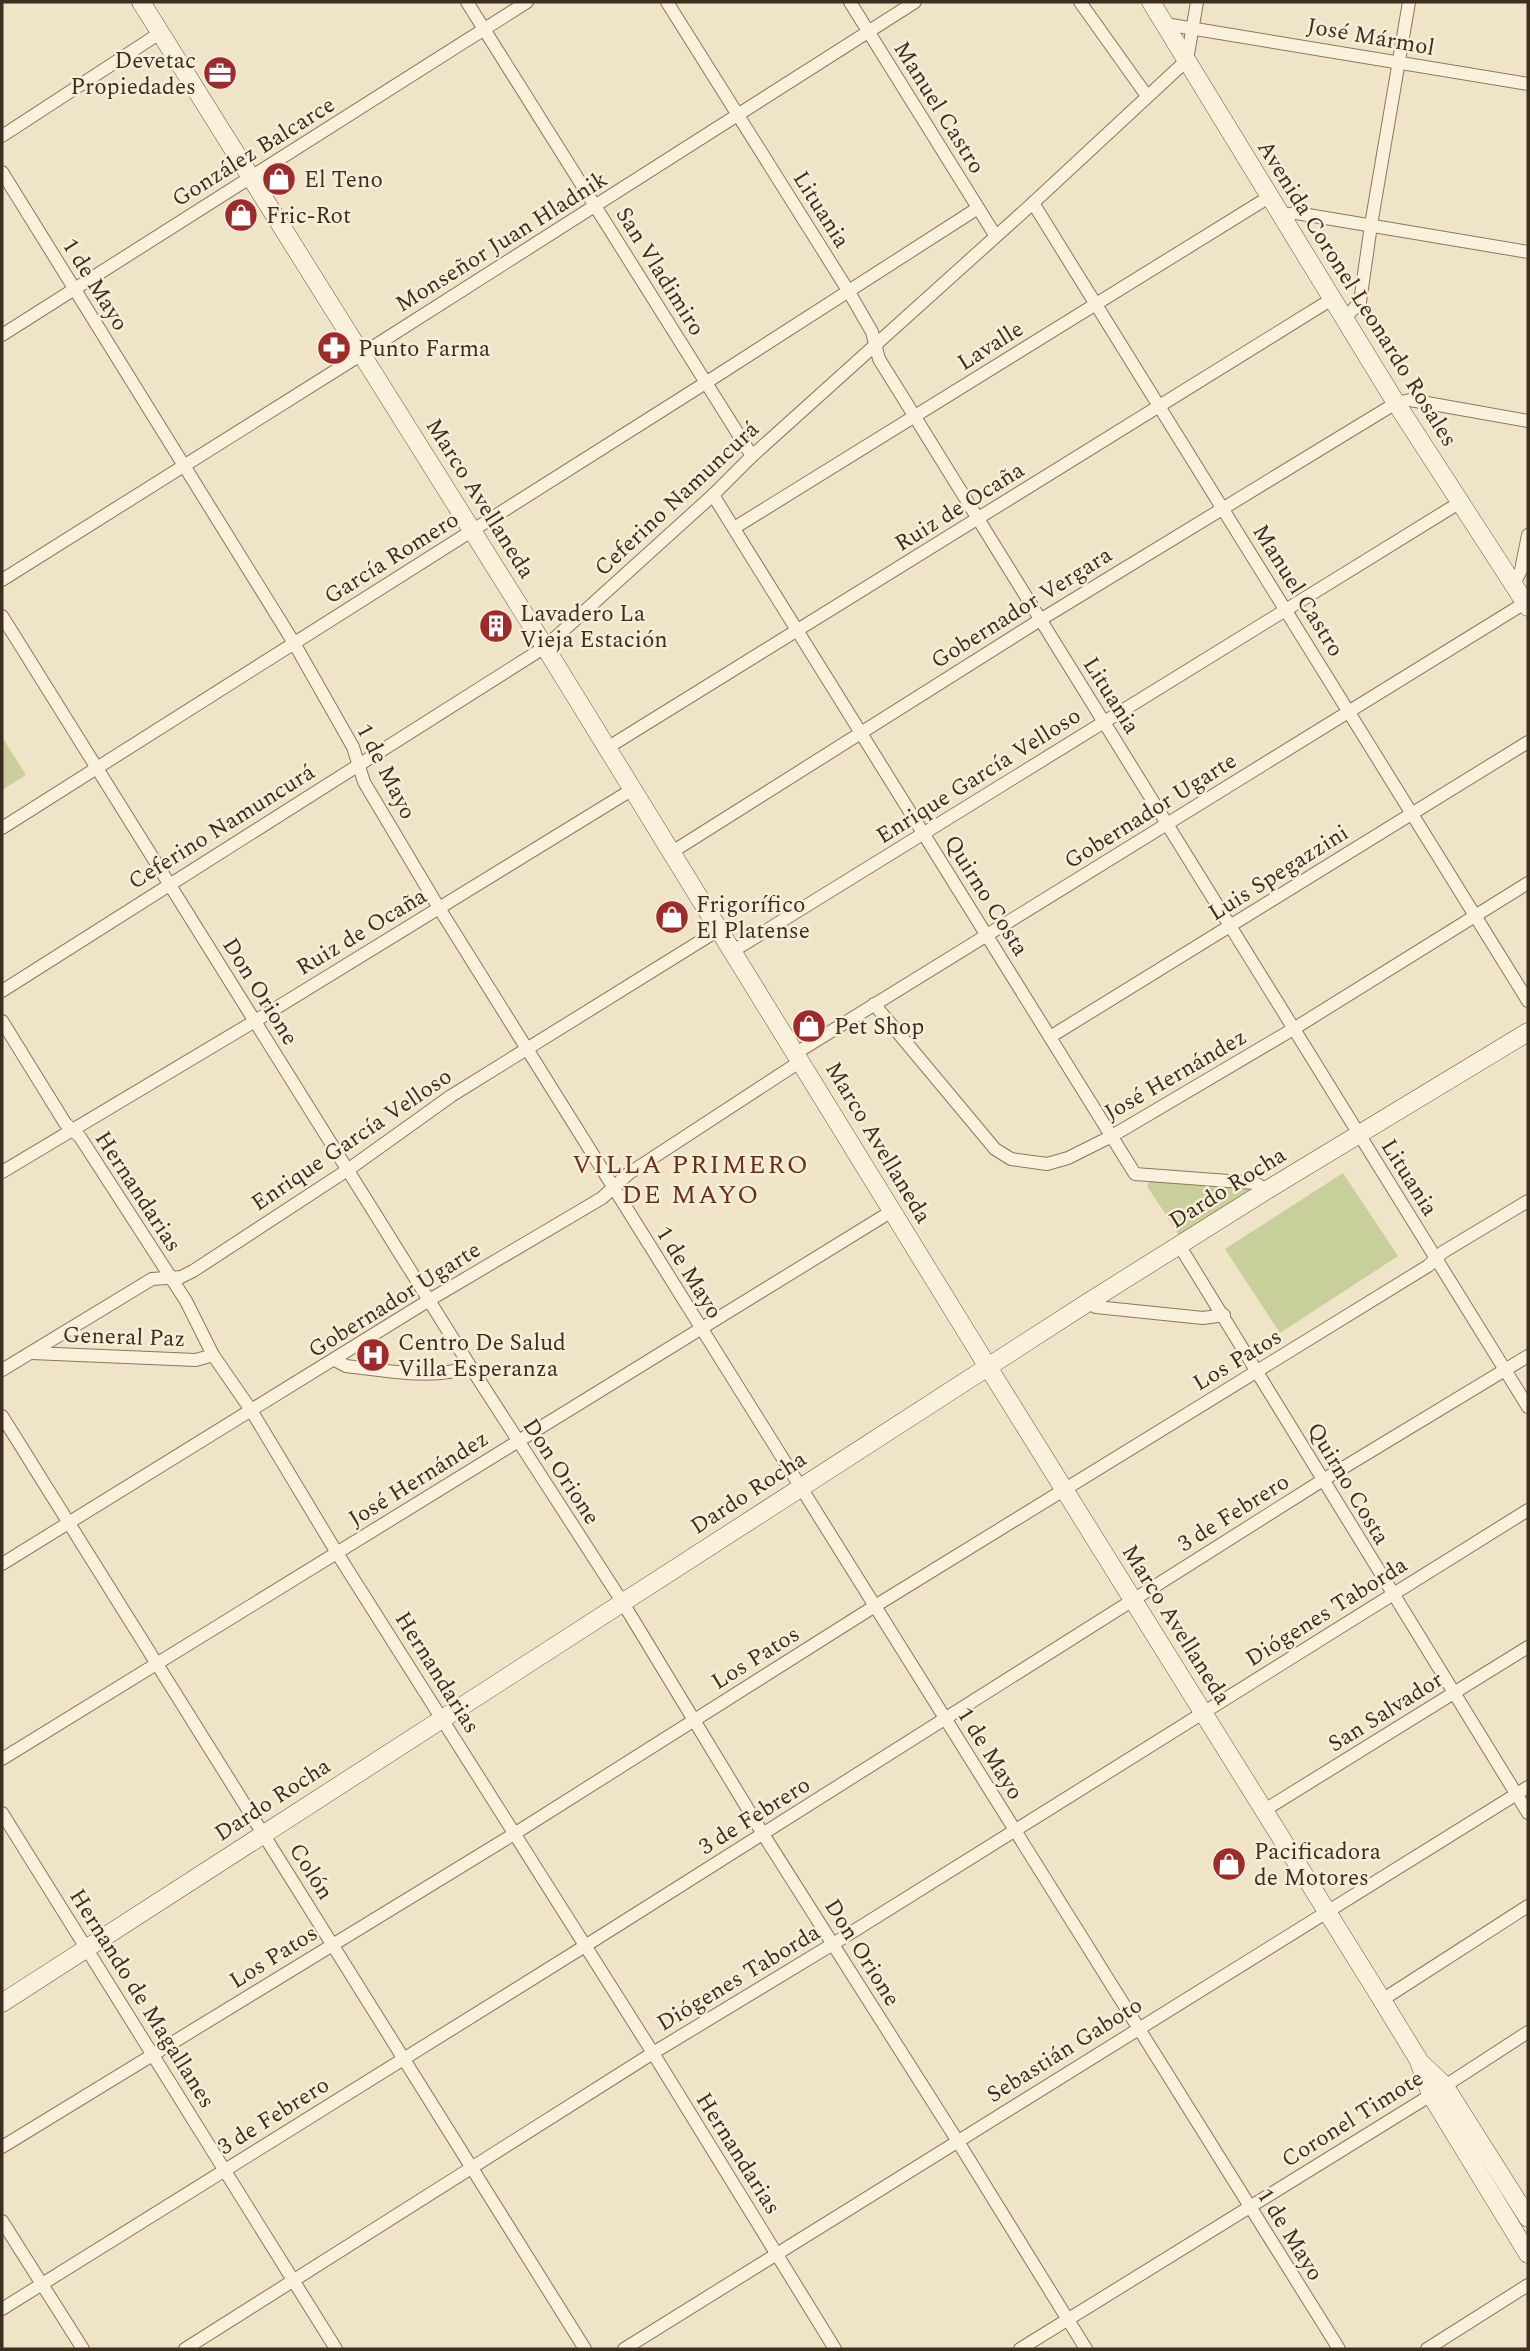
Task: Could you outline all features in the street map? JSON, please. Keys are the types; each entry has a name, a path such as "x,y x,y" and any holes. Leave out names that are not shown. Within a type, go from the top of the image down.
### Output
{"street":[{"name":"Marco Avellaneda","path":"141,2 473,530 1325,1912 1382,2000 1437,2090 1528,2254"},
{"name":"San Vladimiro","path":"467,2 752,456"},
{"name":"González Balcarce","path":"2,335 527,2"},
{"name":"Lituania","path":"667,2 849,292 872,332 879,359 1528,1407"},
{"name":"Manuel Castro","path":"850,2 995,235"},
{"name":"Monseñor Juan Hladnik","path":"2,580 915,2"},
{"path":"1080,2 1147,96"},
{"name":"Avenida Coronel Leonardo Rosales","path":"1151,2 1395,403 1527,604"},
{"path":"1187,60 1198,2"},
{"path":"1345,318 1360,302 1409,2"},
{"name":"José Mármol","path":"1165,24 1528,85"},
{"path":"2,136 160,33"},
{"name":"Ceferino Namuncurá","path":"2,991 545,647 1187,60"},
{"name":"1 de Mayo","path":"2,172 294,643 353,747 364,782 439,908 1339,2349"},
{"name":"Lavalle","path":"734,528 1269,197"},
{"name":"Manuel Castro","path":"1033,203 1528,1001"},
{"name":"García Romero","path":"2,828 707,383 978,208"},
{"path":"1280,216 1296,213 1528,252"},
{"name":"Ruiz de Ocaña","path":"607,748 1332,299"},
{"path":"1395,403 1410,400 1528,421"},
{"name":"Gobernador Vergara","path":"672,852 1040,620 1395,403"},
{"name":"Quirno Costa","path":"713,495 1136,1174 1255,1183 1267,1190"},
{"name":"Enrique García Velloso","path":"733,951 1460,503"},
{"path":"1514,584 1521,570 1528,535"},
{"name":"Gobernador Ugarte","path":"2,1564 614,1189 628,1174 874,1004 1527,604"},
{"name":"Don Orione","path":"2,616 431,1299 470,1366 623,1603 763,1834 1086,2349"},
{"name":"Luis Spegazzini","path":"1050,1037 1528,742"},
{"name":"Ruiz de Ocaña","path":"2,1172 255,1021 633,789"},
{"name":"José Hernández","path":"874,1004 1004,1156 1038,1163 1055,1163 1112,1136 1295,1028 1528,883"},
{"name":"Enrique García Velloso","path":"2,1370 152,1279 181,1277 193,1271 349,1169 451,1096 720,929"},
{"name":"Hernandarias","path":"2,1021 65,1123 80,1137 186,1301 214,1354 337,1553 653,2053 835,2349"},
{"name":"Dardo Rocha","path":"2,2003 1087,1303 1528,1032"},
{"name":"Los Patos","path":"2,2147 514,1834 875,1606 1528,1201"},
{"name":"José Hernández","path":"2,1759 892,1211"},
{"name":"Quirno Costa","path":"1180,1245 1393,1594 1523,1790 1528,1812"},
{"path":"1087,1303 1097,1307 1203,1318 1224,1315"},
{"name":"General Paz","path":"32,1353 196,1360 214,1354"},
{"name":"3 de Febrero","path":"2,2309 405,2059 1323,1480 1528,1356"},
{"path":"335,1360 346,1366 423,1373 456,1372 470,1366"},
{"name":"Colón","path":"2,1416 585,2349"},
{"name":"Diógenes Taborda","path":"185,2349 653,2053 833,1944 1528,1510"},
{"name":"San Salvador","path":"1263,1811 1528,1647"},
{"name":"Sebastián Gaboto","path":"624,2349 1523,1790"},
{"name":"Hernando de Magallanes","path":"2,1813 336,2349"},
{"path":"1382,2000 1528,1906"},
{"name":"Coronel Timote","path":"1020,2349 1528,2032"},
{"name":"Marco Avellaneda","path":"1437,2090 1528,2218"},
{"path":"2,2221 83,2349"},
{"path":"1427,2349 1528,2285"}],"green space":[{"path":"2,737 26,775 2,790"},
{"path":"1343,1173 1398,1256 1280,1333 1225,1249"},
{"path":"1151,1180 1248,1188 1249,1192 1179,1235 1147,1186"}],"place":[{"name":"Devetac Propiedades","path":"220,73"},
{"name":"El Teno","path":"279,179"},
{"name":"Fric-Rot","path":"241,215"},
{"name":"Punto Farma","path":"334,348"},
{"name":"Lavadero La Vieja Estación","path":"496,626"},
{"name":"Frigorífico El Platense","path":"672,917"},
{"name":"Pet Shop","path":"809,1026"},
{"name":"Centro De Salud Villa Esperanza","path":"373,1355"},
{"name":"Pacificadora de Motores","path":"1229,1864"}],"district":[{"name":"VILLA PRIMERO DE MAYO","path":"691,1179"}]}
